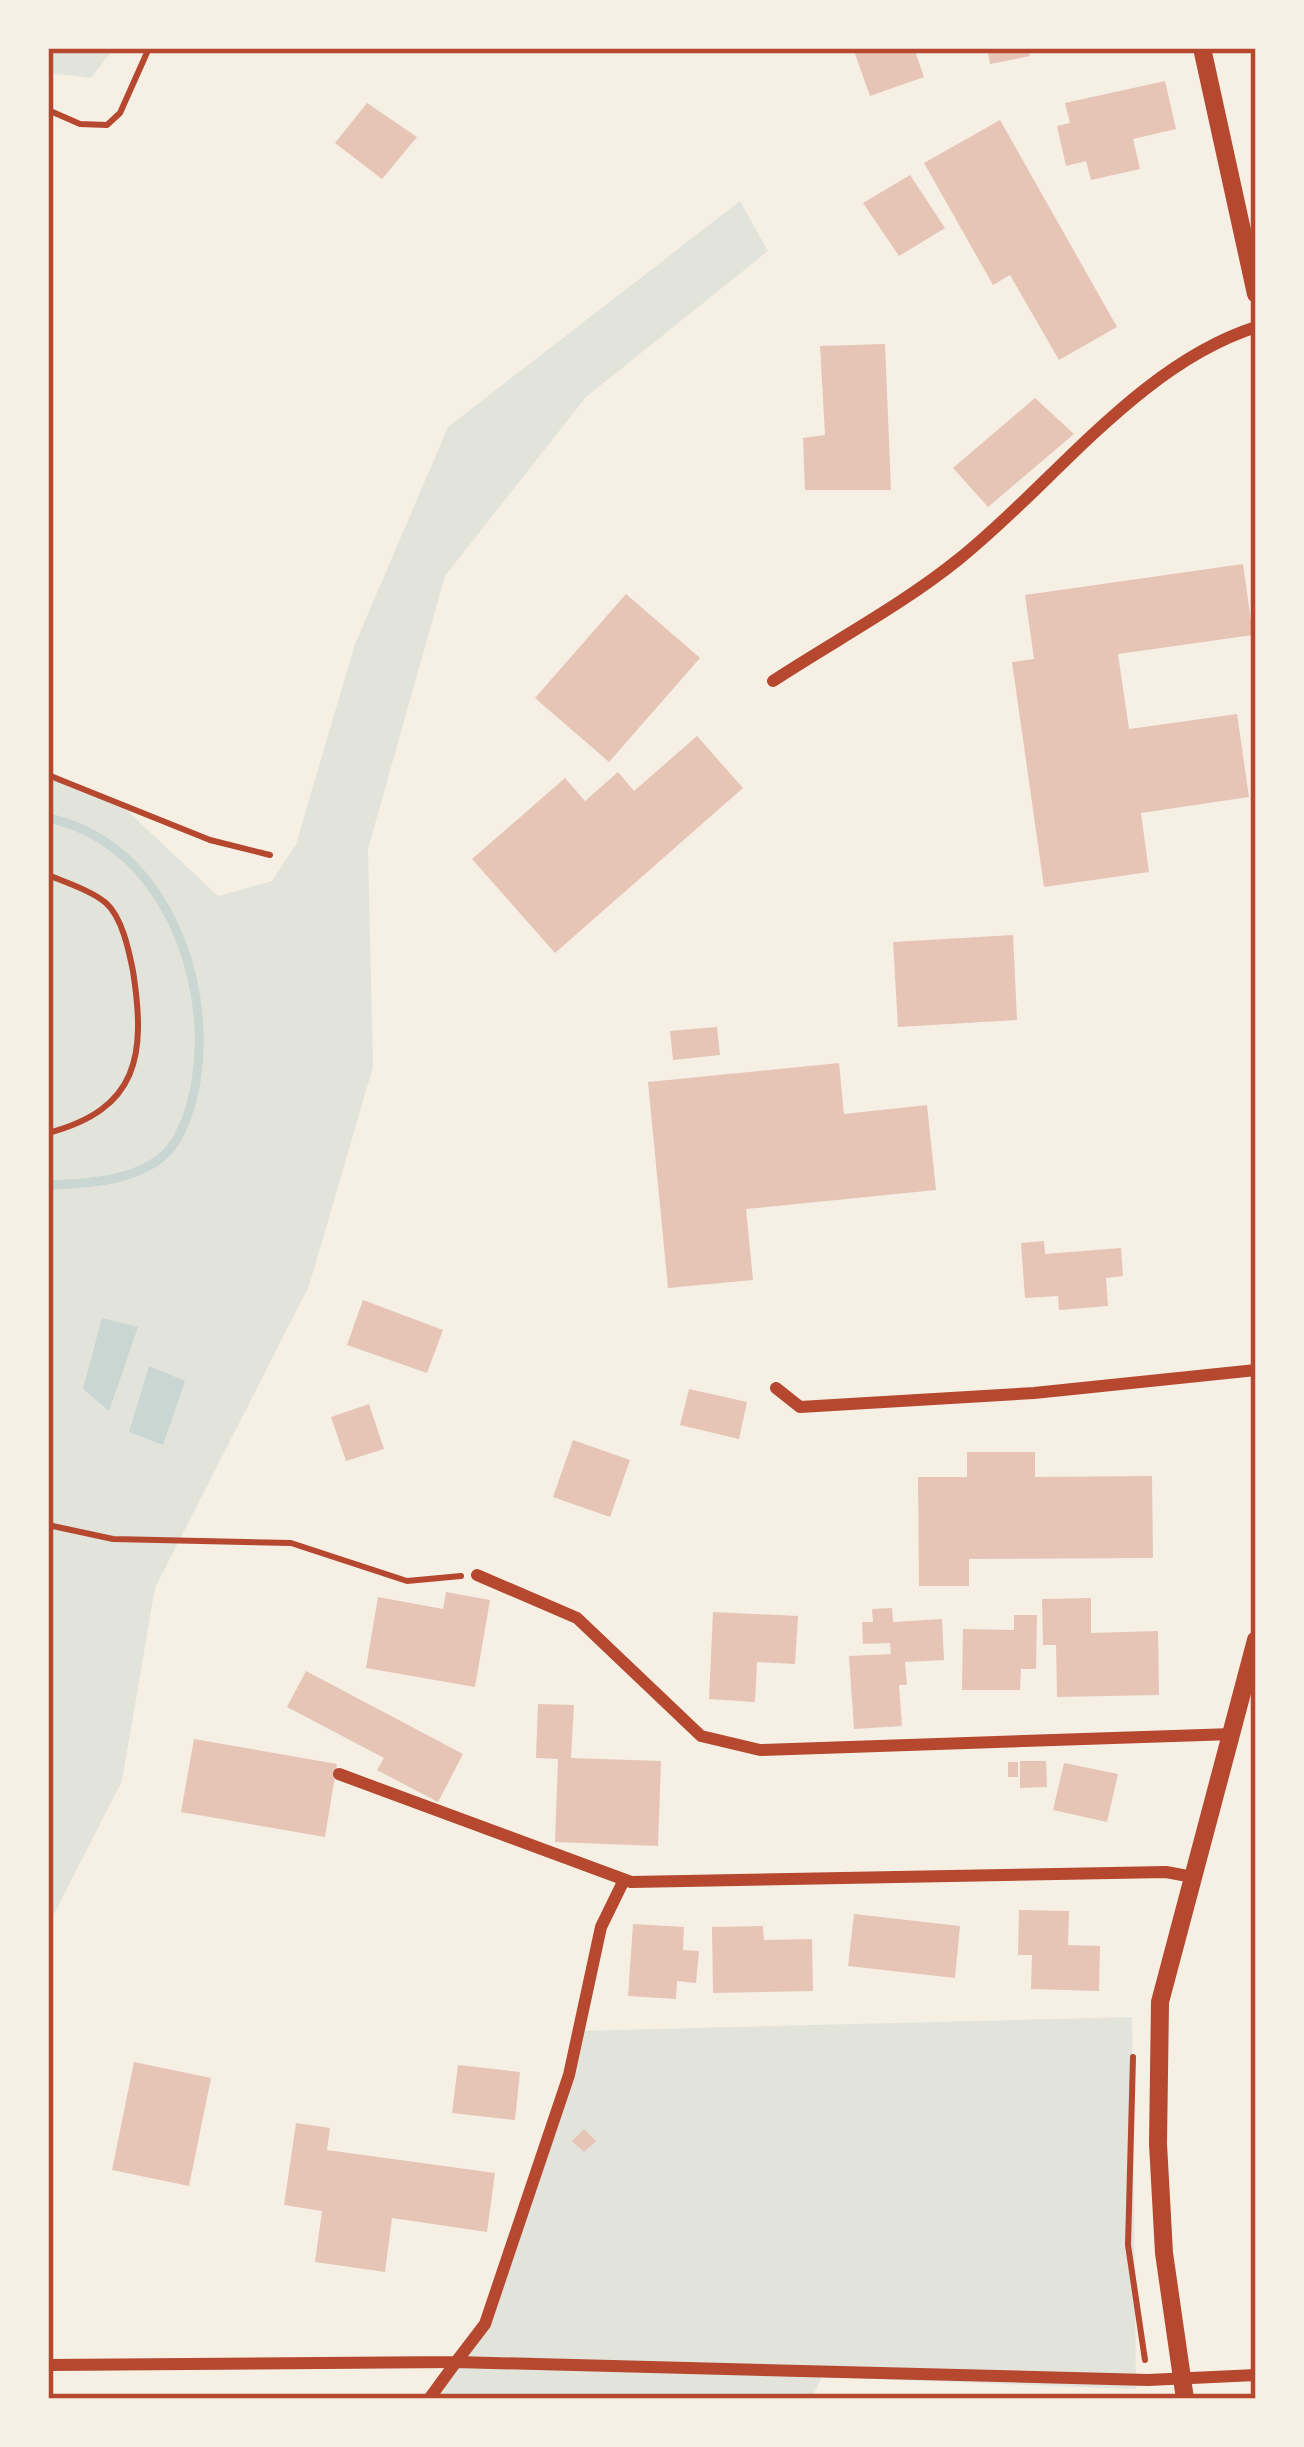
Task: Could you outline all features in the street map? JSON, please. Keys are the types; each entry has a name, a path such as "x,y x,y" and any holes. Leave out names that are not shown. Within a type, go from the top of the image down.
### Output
{"main road":[{"path":"1202,48 1256,295"},
{"path":"1185,2399 1164,2253 1157,2076 1160,2002 1256,1640"}],"street":[{"path":"772,681 957,561 1149,388 1234,334 1256,327"},
{"path":"776,1388 800,1407 1034,1393 1256,1370"},
{"path":"477,1575 577,1618 701,1736 760,1750 1234,1734"},
{"path":"339,1774 624,1880 1166,1871 1193,1877"},
{"path":"430,2399 485,2324 569,2075 601,1927 624,1880"},
{"path":"48,2365 456,2362 1180,2378 1256,2375"}],"path":[{"path":"48,110 80,124 107,125 119,112 149,48"},
{"path":"48,775 211,840 270,855"},
{"path":"48,875 108,904 129,948 141,1028 129,1082 90,1122 48,1133"},
{"path":"48,1526 113,1539 291,1544 407,1581 477,1575"}],"shaded area":[{"path":"48,48 114,48 91,78 48,73"},
{"path":"740,201 768,251 586,397 445,576 368,849 373,1067 309,1286 155,1588 122,1781 48,1926 48,771 119,803 218,896 272,881 296,844 355,644 448,427"},
{"path":"102,1318 138,1327 109,1411 83,1389"},
{"path":"149,1366 185,1381 163,1445 129,1432"},
{"path":"1132,2017 1136,2389 822,2377 811,2399 430,2399 485,2324 579,2031"}],"building":[{"path":"853,48 914,48 924,77 870,96"},
{"path":"987,48 1028,48 1030,56 990,64"},
{"path":"1165,81 1176,129 1133,139 1140,169 1091,180 1086,161 1066,166 1057,126 1070,123 1065,103"},
{"path":"367,103 417,137 382,179 335,143"},
{"path":"1000,120 1117,327 1059,360 1010,275 993,285 924,163"},
{"path":"910,175 945,228 899,256 863,203"},
{"path":"885,344 891,490 805,490 803,438 825,435 820,346"},
{"path":"1035,398 1074,434 988,507 953,468"},
{"path":"1243,564 1253,635 1118,654 1129,729 1237,714 1249,797 1141,813 1149,872 1044,887 1012,662 1034,659 1025,595"},
{"path":"626,594 700,658 609,762 535,698"},
{"path":"697,736 743,788 555,953 472,859 565,778 585,801 618,772 634,791"},
{"path":"1013,935 1017,1020 898,1027 893,942"},
{"path":"717,1027 720,1055 673,1060 670,1031"},
{"path":"839,1063 844,1114 927,1105 936,1190 746,1209 753,1280 668,1288 648,1082"},
{"path":"1044,1241 1045,1254 1121,1248 1123,1276 1106,1278 1108,1306 1059,1310 1058,1296 1025,1298 1021,1243"},
{"path":"363,1300 443,1330 427,1373 347,1345"},
{"path":"689,1389 747,1402 739,1439 680,1425"},
{"path":"369,1404 384,1449 346,1461 331,1417"},
{"path":"573,1440 630,1460 610,1517 553,1497"},
{"path":"967,1452 1035,1452 1035,1477 1152,1476 1153,1558 969,1559 969,1586 919,1586 918,1477 967,1477"},
{"path":"446,1592 490,1600 475,1687 366,1668 378,1597 443,1609"},
{"path":"1091,1598 1091,1633 1158,1631 1159,1695 1057,1697 1056,1645 1043,1645 1042,1599"},
{"path":"892,1608 893,1622 942,1619 944,1660 905,1662 907,1685 899,1685 902,1726 854,1729 849,1656 891,1654 890,1643 863,1644 862,1622 873,1622 872,1609"},
{"path":"713,1612 798,1616 795,1664 757,1662 755,1702 709,1699"},
{"path":"1014,1615 1037,1615 1036,1669 1021,1669 1020,1690 962,1690 963,1629 1014,1630"},
{"path":"306,1671 463,1754 438,1802 377,1770 384,1758 287,1707"},
{"path":"538,1704 574,1705 571,1758 661,1761 658,1846 555,1842 558,1759 536,1758"},
{"path":"194,1739 337,1764 325,1837 181,1812"},
{"path":"1020,1761 1046,1761 1047,1787 1020,1788"},
{"path":"1008,1762 1018,1762 1018,1777 1008,1777"},
{"path":"1064,1763 1118,1774 1107,1822 1053,1810"},
{"path":"1019,1910 1069,1911 1068,1945 1100,1946 1099,1991 1031,1989 1032,1955 1018,1955"},
{"path":"854,1914 960,1926 955,1978 848,1966"},
{"path":"633,1924 684,1927 683,1950 699,1951 696,1983 677,1981 676,1999 628,1996"},
{"path":"763,1926 764,1940 812,1939 813,1991 713,1993 712,1927"},
{"path":"134,2062 211,2078 189,2186 112,2170"},
{"path":"458,2065 520,2072 515,2120 452,2113"},
{"path":"296,2123 330,2128 327,2150 495,2173 487,2232 392,2218 385,2272 315,2262 322,2211 284,2205"},
{"path":"584,2129 596,2141 584,2152 572,2141"}],"waterway":[{"path":"48,818 88,832 122,855 150,885 172,920 187,959 199,1042 190,1108 169,1150 129,1174 48,1185"}]}
